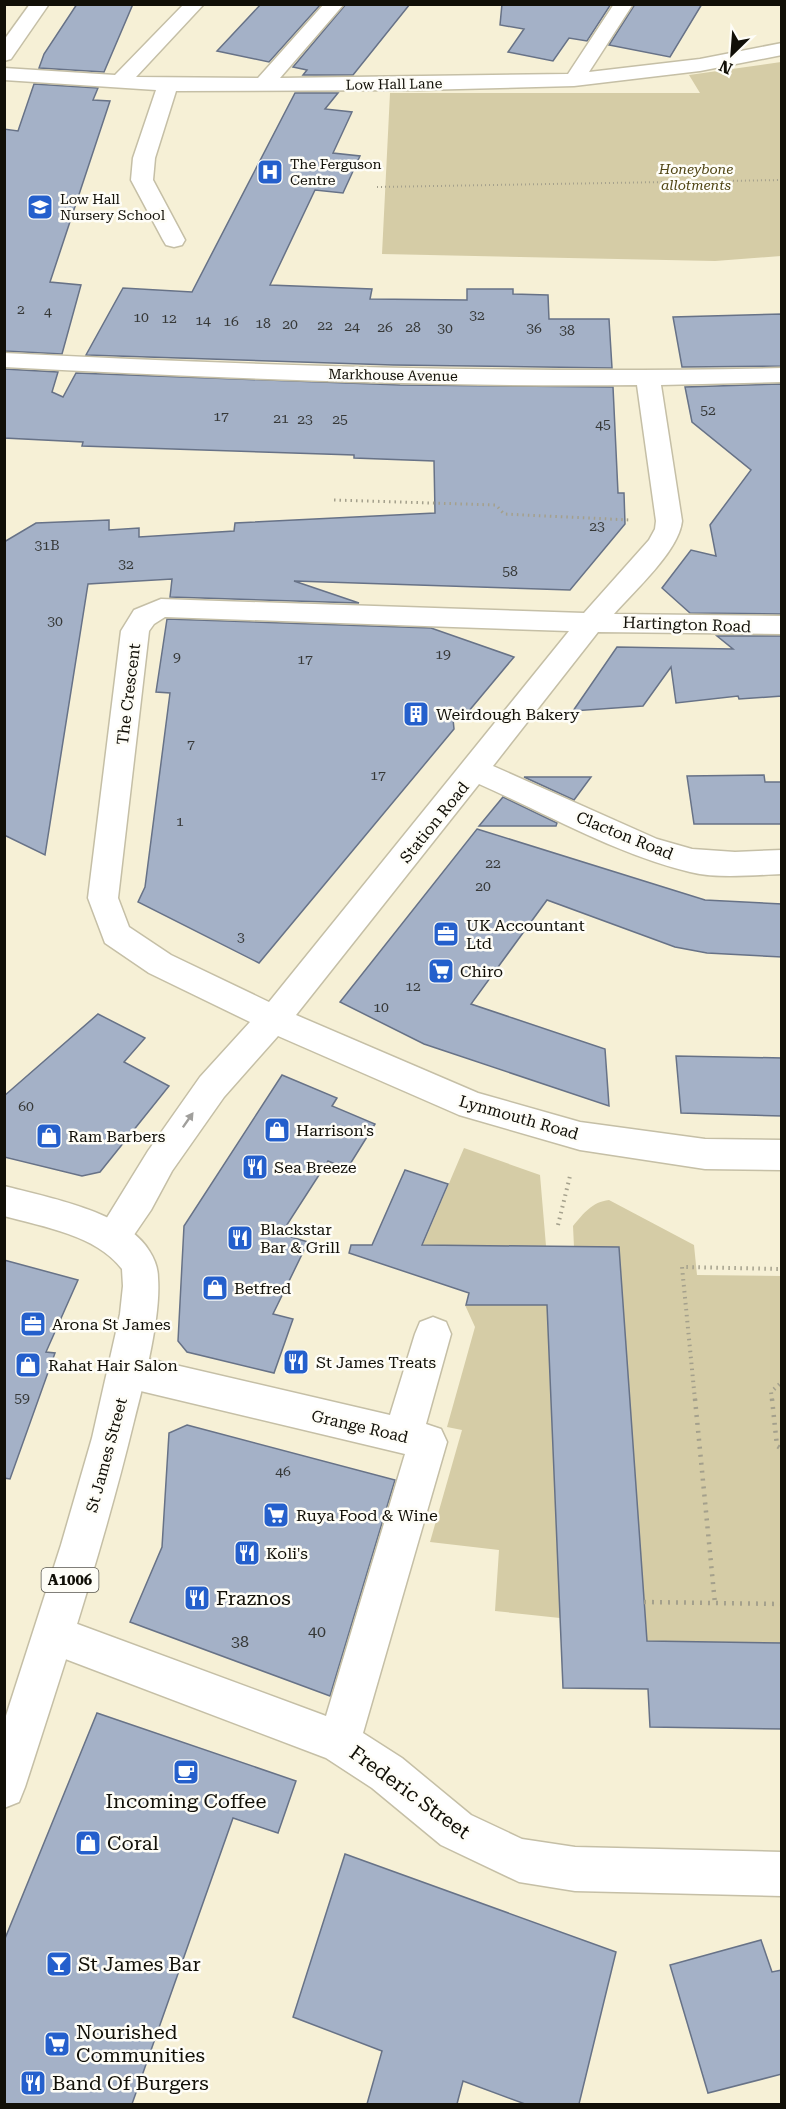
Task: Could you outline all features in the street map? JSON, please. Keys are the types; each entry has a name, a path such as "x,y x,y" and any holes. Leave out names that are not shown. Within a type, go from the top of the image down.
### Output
{"street":[{"path":"4,54 40,4"},
{"path":"119,83 195,4"},
{"path":"263,85 335,4"},
{"path":"574,80 624,4"},
{"name":"Low Hall Lane","path":"4,74 168,85 574,80 700,65 782,50"},
{"path":"168,85 144,158 142,180 174,240"},
{"name":"Markhouse Avenue","path":"4,360 360,375 648,380 782,375"},
{"path":"648,380 669,522"},
{"name":"Station Road","path":"113,1237 139,1199 160,1161 212,1087 298,991 476,770 592,621 659,545 668,529 669,522"},
{"name":"The Crescent","path":"272,1018 160,964 116,934 103,898 135,631 144,617 161,608 592,621"},
{"name":"Hartington Road","path":"592,621 665,625 782,625"},
{"name":"Clacton Road","path":"476,770 637,844 658,851 692,861 735,864 782,862"},
{"name":"Lynmouth Road","path":"272,1018 471,1106 580,1136 705,1154 782,1155"},
{"name":"St James Street","path":"4,1201 50,1213 113,1237 128,1247 138,1264 140,1299 128,1371 102,1473 4,1787"},
{"path":"416,1439 433,1334"},
{"name":"Grange Road","path":"128,1371 416,1439 339,1742"},
{"name":"Frederic Street","path":"53,1635 339,1742 387,1773 456,1830 519,1860 575,1869 782,1874"}],"path":[{"path":"377,187 782,180"},
{"path":"334,500 496,505 504,514 669,522"},
{"path":"558,1225 580,1136"},
{"path":"715,1604 682,1267 781,1269 782,1274"},
{"path":"782,1382 771,1392 777,1446 782,1449"},
{"path":"644,1602 782,1604"}],"green space":[{"name":"Honeybone allotments","path":"781,62 781,256 715,261 382,254 390,93 700,93 689,75"},
{"path":"464,1148 540,1175 546,1246 465,1246 411,1273"},
{"path":"609,1200 694,1245 697,1275 781,1276 781,1643 647,1641 574,1247 573,1226 593,1206"},
{"path":"465,1305 547,1305 560,1618 495,1611 499,1550 430,1542 462,1430 447,1427 475,1327"}],"building":[{"path":"77,4 133,4 104,72 39,68 44,54"},
{"path":"261,4 321,4 269,62 217,51"},
{"path":"346,4 410,4 353,75 303,75 307,70 293,67"},
{"path":"502,4 611,4 587,41 569,38 553,61 508,52 524,29 500,25"},
{"path":"635,4 702,4 670,57 609,45"},
{"path":"34,84 98,88 93,100 110,101 50,282 81,285 62,354 4,351 4,129 18,131"},
{"path":"295,93 338,93 325,109 352,112 333,153 360,156 343,193 315,190 270,285 372,289 370,299 467,300 467,289 513,289 513,294 548,295 549,319 609,319 612,368 393,365 86,355 123,288 192,292"},
{"path":"782,314 782,366 682,367 673,317"},
{"path":"4,369 58,372 52,392 63,397 76,373 400,385 613,387 618,493 624,493 625,524 570,590 294,581 359,603 170,597 172,579 88,584 45,855 4,835 4,542 36,523 109,520 109,530 139,528 139,537 234,531 235,523 435,513 434,461 354,458 354,455 82,446 83,442 4,438"},
{"path":"782,384 782,614 690,613 662,588 691,550 716,556 710,525 751,470 692,422 685,387"},
{"path":"167,619 431,628 514,657 463,718 453,719 454,729 259,963 138,902 145,887 170,693 156,692"},
{"path":"717,636 782,636 782,696 739,699 738,696 676,703 671,667 643,706 573,711 617,647 733,649"},
{"path":"764,775 765,782 782,782 782,824 694,824 687,776"},
{"path":"524,777 591,777 574,800"},
{"path":"503,797 557,823 556,826 479,826"},
{"path":"477,829 705,900 782,904 782,957 707,953 675,947 547,900 471,1004 605,1049 609,1106 424,1044 340,1002"},
{"path":"98,1014 145,1038 124,1062 169,1086 100,1172 82,1176 4,1157 4,1096"},
{"path":"676,1056 782,1058 782,1116 681,1113"},
{"path":"282,1075 337,1098 332,1106 375,1124 347,1169 328,1161 281,1234 308,1242 273,1314 293,1319 274,1373 187,1352 178,1341 184,1226"},
{"path":"405,1170 448,1184 422,1245 619,1247 647,1641 782,1643 782,1729 650,1727 648,1689 563,1688 547,1305 466,1305 469,1293 349,1253 351,1245 372,1245"},
{"path":"4,1260 78,1280 46,1352 55,1353 10,1479 4,1478"},
{"path":"187,1425 395,1480 330,1696 130,1622 162,1547 169,1433"},
{"path":"97,1713 296,1781 278,1833 233,1818 132,2104 4,2104 4,1941"},
{"path":"345,1854 616,1952 579,2104 525,2104 463,2081 457,2104 367,2104 382,2051 293,2017"},
{"path":"761,1940 772,1972 782,1970 782,2074 708,2093 670,1965"}],"place":[{"name":"The Ferguson Centre","path":"270,172"},
{"name":"Low Hall Nursery School","path":"40,207"},
{"name":"Weirdough Bakery","path":"416,714"},
{"name":"UK Accountant Ltd","path":"446,934"},
{"name":"Chiro","path":"441,971"},
{"name":"Harrison's","path":"277,1130"},
{"name":"Ram Barbers","path":"49,1136"},
{"name":"Sea Breeze","path":"255,1167"},
{"name":"Blackstar Bar & Grill","path":"240,1238"},
{"name":"Betfred","path":"215,1288"},
{"name":"Arona St James","path":"33,1324"},
{"name":"St James Treats","path":"296,1362"},
{"name":"Rahat Hair Salon","path":"28,1365"},
{"name":"Ruya Food & Wine","path":"276,1515"},
{"name":"Koli's","path":"247,1553"},
{"name":"Fraznos","path":"197,1598"},
{"name":"Incoming Coffee","path":"186,1772"},
{"name":"Coral","path":"88,1843"},
{"name":"St James Bar","path":"59,1964"},
{"name":"Nourished Communities","path":"57,2044"},
{"name":"Band Of Burgers","path":"33,2083"}]}
